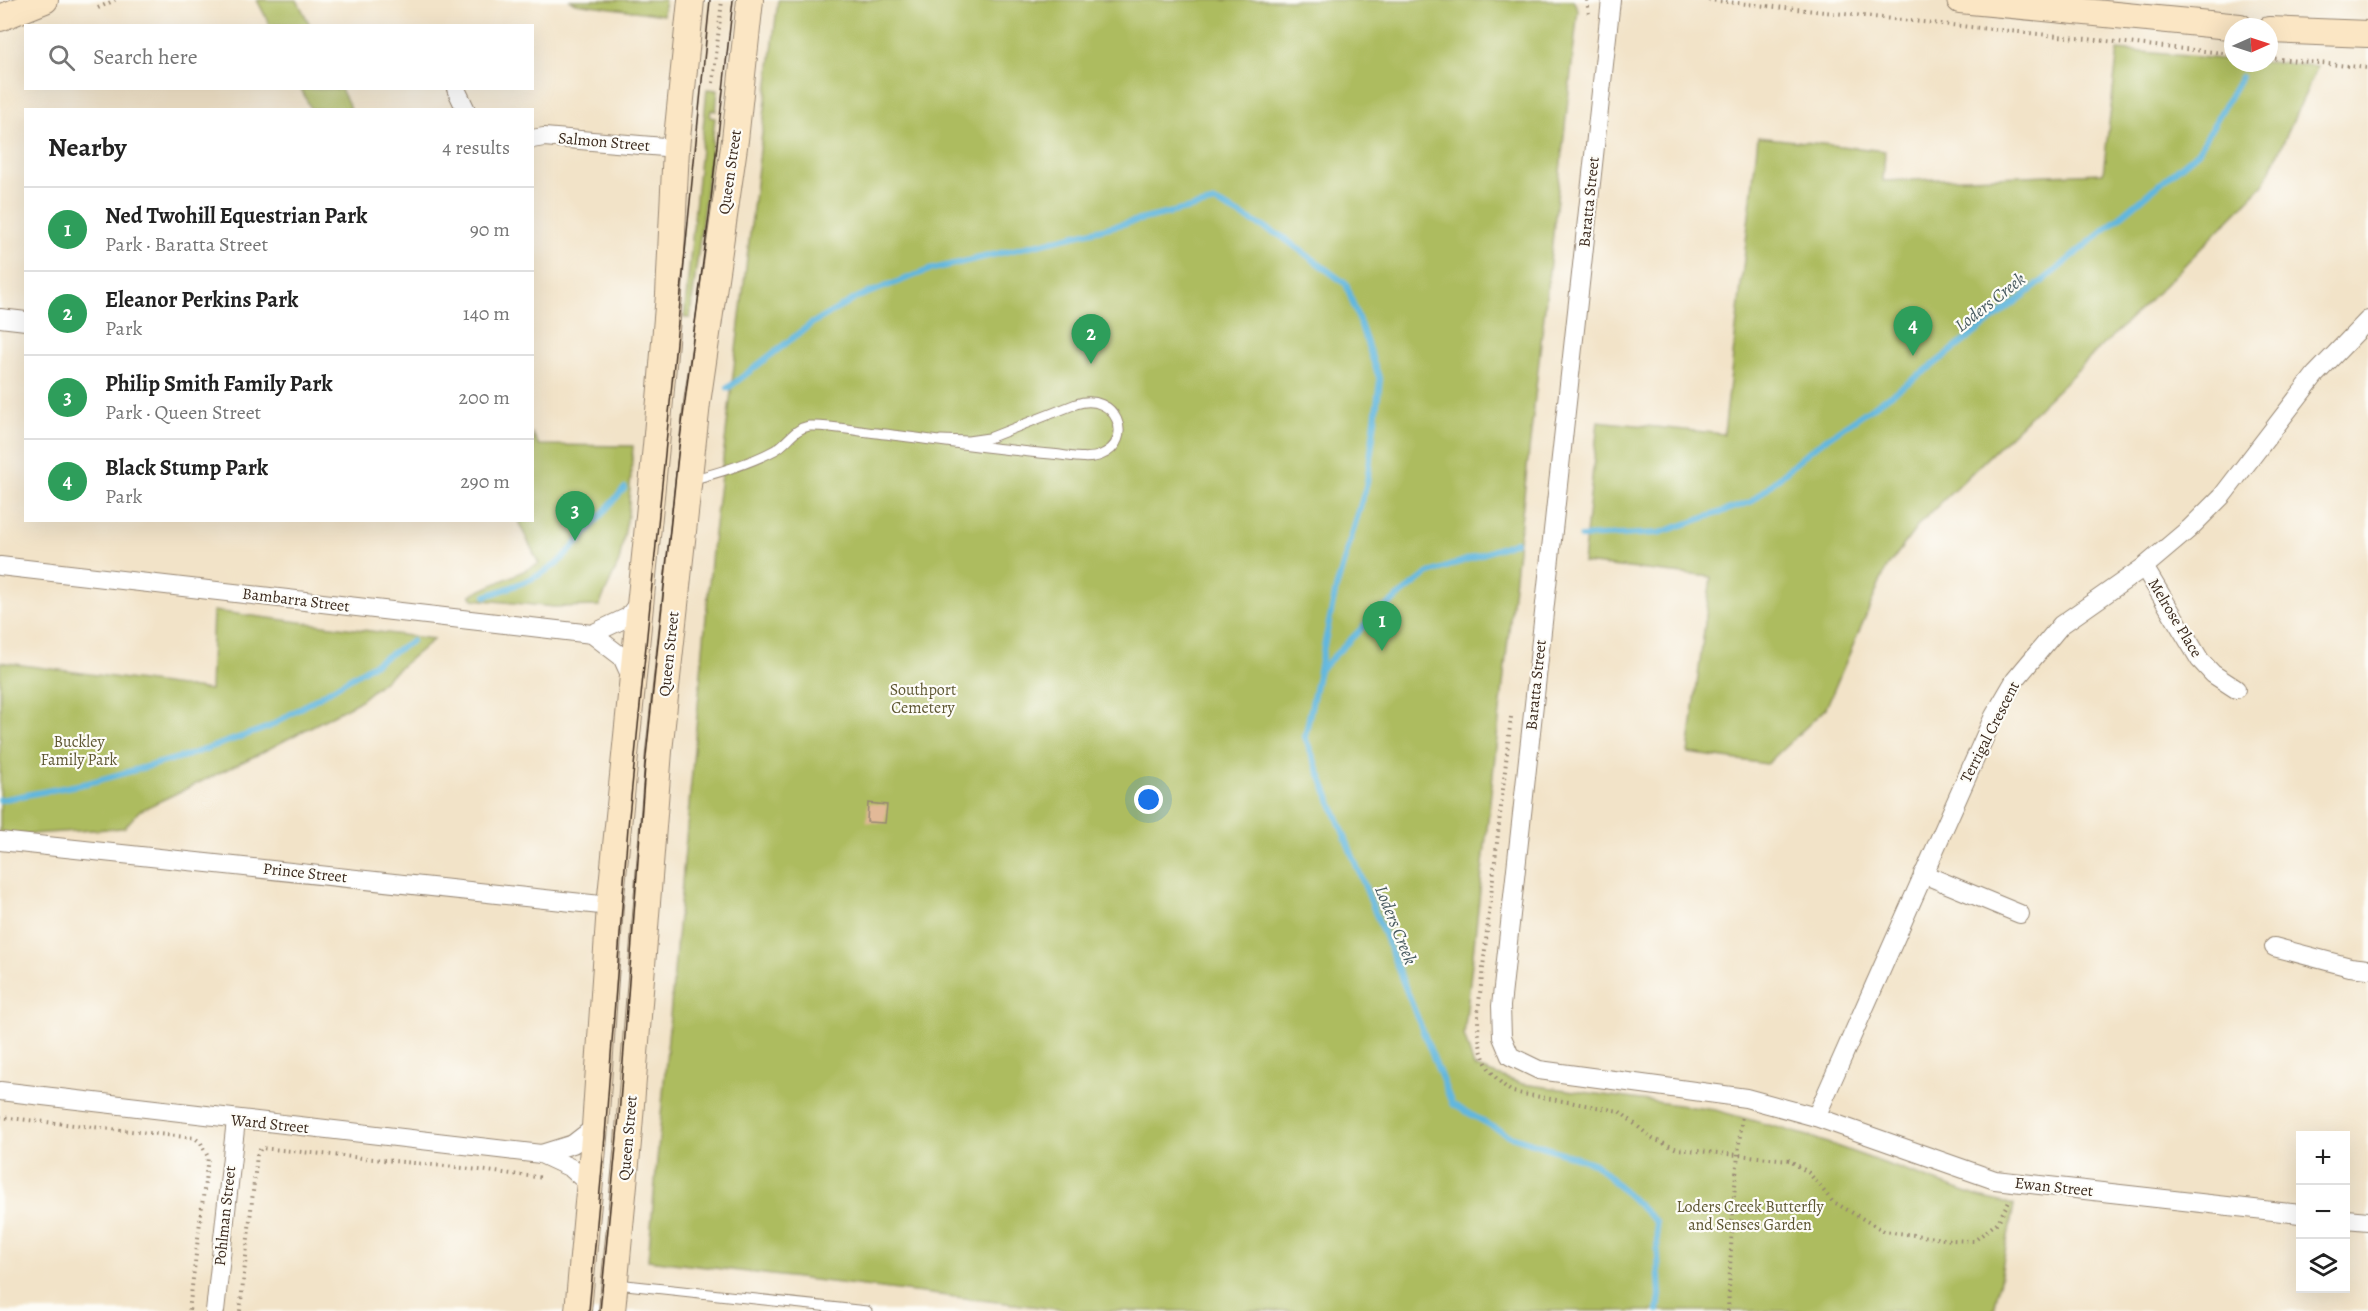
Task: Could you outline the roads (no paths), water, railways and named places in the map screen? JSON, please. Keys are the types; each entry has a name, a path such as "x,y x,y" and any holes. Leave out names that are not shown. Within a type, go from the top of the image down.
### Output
{"street":[{"path":"0,18 45,0"},
{"name":"Queen Street","path":"578,1311 595,1127 610,906 657,446 668,307 676,148 691,0"},
{"name":"Queen Street","path":"612,1311 628,1142 659,751 688,481 707,325 735,140 750,0"},
{"name":"Baratta Street","path":"1611,0 1501,1006 1502,1037 1510,1056 1539,1070 1743,1098 1816,1117"},
{"path":"1960,0 2224,25"},
{"path":"2278,30 2368,34"},
{"path":"456,90 465,108"},
{"name":"Salmon Street","path":"534,139 544,137 676,148"},
{"path":"0,318 24,321"},
{"name":"Terrigal Crescent","path":"1816,1117 1923,874 1995,716 2015,680 2061,625 2144,567 2189,530 2222,496 2315,375 2368,320"},
{"name":"Bambarra Street","path":"0,566 592,634"},
{"name":"Melrose Place","path":"2144,567 2200,660 2213,674 2236,689"},
{"path":"632,680 622,657 592,634 628,617 640,601"},
{"name":"Prince Street","path":"0,841 610,906"},
{"path":"1923,874 2020,914"},
{"path":"2274,947 2350,967 2368,969"},
{"name":"Ward Street","path":"0,1092 541,1154 571,1168 590,1185"},
{"name":"Ewan Street","path":"1816,1117 1995,1180 2296,1213"},
{"name":"Pohlman Street","path":"214,1311 236,1120"},
{"name":"Ward Street","path":"541,1154 573,1144 595,1127"},
{"path":"2350,1219 2368,1221"}],"lane":[{"path":"688,481 708,476 770,452 782,445 797,430 809,426 1092,457 1102,455 1111,448 1117,437 1118,427 1115,414 1110,408 1089,402 1076,404 989,438 968,441 941,440"},
{"path":"615,1284 867,1311"}],"waterway":[{"name":"Loders Creek","path":"1581,537 1659,533 1751,502 1813,448 1924,372 2044,280 2198,152 2241,77"},
{"path":"728,388 811,324 858,297 929,270 1215,202 1281,236 1346,284 1380,380 1367,483 1336,589 1305,737 1452,1104 1508,1135 1596,1164 1656,1222 1660,1295 1658,1311"},
{"path":"486,596 527,581 556,564 625,488"},
{"name":"Loders Creek","path":"1320,670 1374,616 1427,574 1516,542"},
{"path":"0,800 88,783 189,755 269,727 412,641"}],"tram line":[{"path":"589,1311 605,1136 628,827 710,0"},
{"path":"600,1311 619,1116 645,766 678,455 710,208 733,0"}],"place":[{"name":"Black Stump Park","path":"1913,356"},
{"name":"Eleanor Perkins Park","path":"1091,364"},
{"name":"Philip Smith Family Park","path":"575,541"},
{"name":"Ned Twohill Equestrian Park","path":"1382,651"}],"park label":[{"name":"Southport Cemetery","path":"923,699"},
{"name":"Buckley Family Park","path":"79,751"},
{"name":"Loders Creek Butterfly and Senses Garden","path":"1750,1216"}]}
